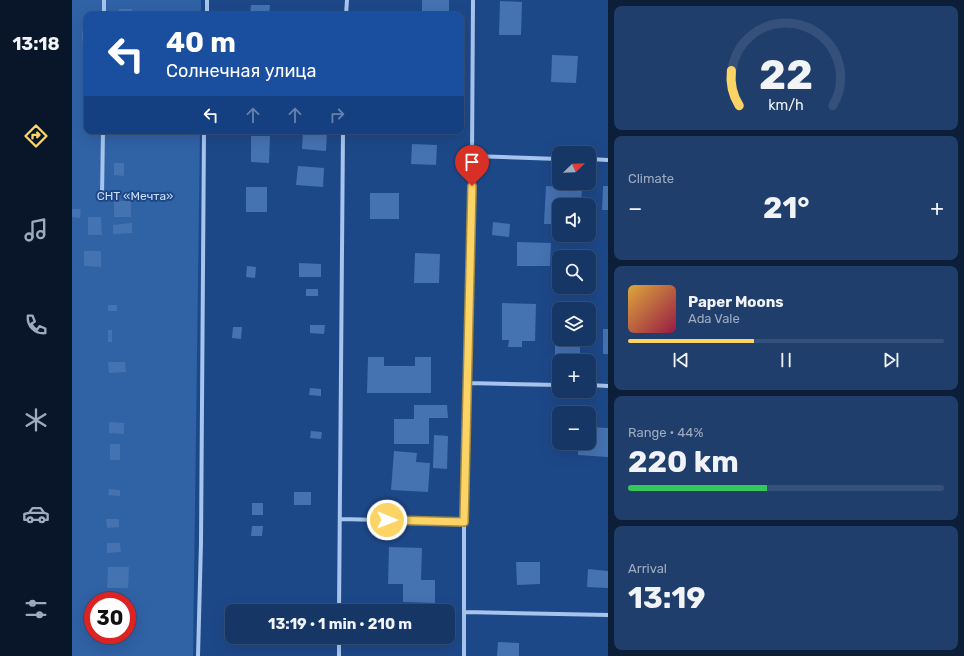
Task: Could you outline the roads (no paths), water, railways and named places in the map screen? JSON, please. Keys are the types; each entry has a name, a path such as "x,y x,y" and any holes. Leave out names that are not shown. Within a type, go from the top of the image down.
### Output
{"street":[{"path":"104,0 104,12"},
{"path":"207,0 207,12"},
{"path":"346,12 347,0"},
{"path":"464,656 464,522 472,156 473,0"},
{"path":"102,196 103,134"},
{"path":"198,656 201,543 204,134"},
{"path":"339,604 343,134"},
{"path":"472,156 552,158"},
{"path":"596,159 608,160"},
{"path":"468,383 552,385"},
{"path":"596,385 608,386"},
{"path":"340,519 464,522"},
{"path":"465,612 608,615"},
{"path":"339,644 339,656"}],"park label":[{"name":"СНТ «Мечта»","path":"135,196"}]}
